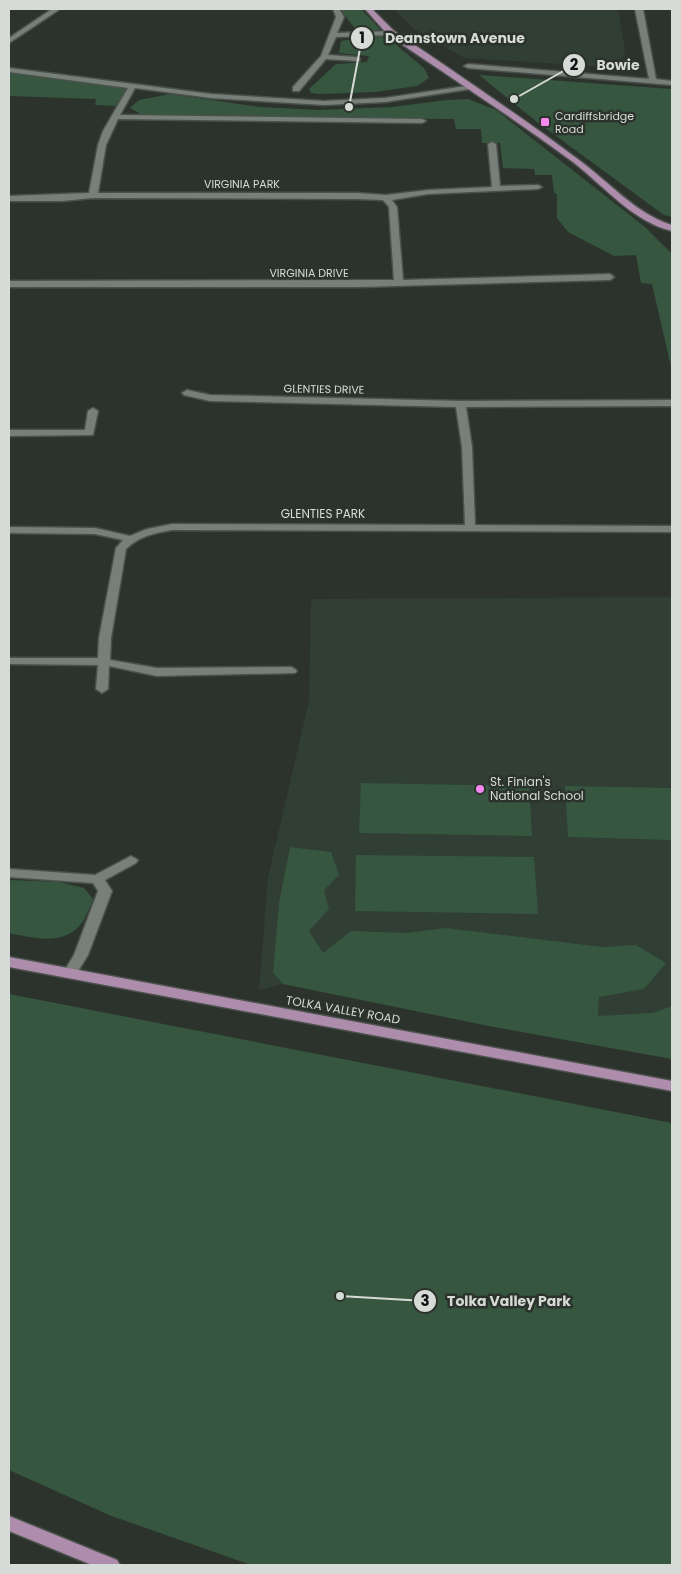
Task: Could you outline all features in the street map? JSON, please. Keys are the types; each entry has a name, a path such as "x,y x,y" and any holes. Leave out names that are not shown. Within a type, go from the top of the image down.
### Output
{"main road":[{"path":"368,9 391,33 577,162 662,226 672,228"},
{"name":"TOLKA VALLEY ROAD","path":"9,962 672,1086"},
{"path":"9,1523 111,1565"}],"street":[{"path":"9,41 56,9"},
{"path":"296,89 324,57 340,17 336,9"},
{"path":"639,9 653,81"},
{"path":"334,35 391,33"},
{"path":"324,57 356,59"},
{"path":"468,66 672,82"},
{"path":"9,70 132,87 331,104 385,100 470,87"},
{"path":"9,198 62,198 93,195 102,145 132,87"},
{"path":"115,117 422,121"},
{"path":"492,144 496,188"},
{"path":"399,282 393,207 386,198 428,192 538,187"},
{"name":"VIRGINIA PARK","path":"93,195 358,196 386,198"},
{"name":"VIRGINIA DRIVE","path":"9,284 277,285 570,280 610,277"},
{"name":"GLENTIES DRIVE","path":"187,393 210,398 461,404 672,403"},
{"path":"461,404 467,447 470,528"},
{"path":"9,433 88,433 93,411"},
{"name":"GLENTIES PARK","path":"130,539 153,530 172,527 672,529"},
{"path":"9,530 95,531 130,539"},
{"path":"102,689 105,638 121,548 130,539"},
{"path":"9,661 104,662 158,672 291,672"},
{"path":"9,873 97,879 131,860"},
{"path":"70,973 81,955 105,891 97,879"}],"shaded area":[{"path":"394,9 618,9 625,51 623,58 611,63 594,66 464,58 413,28"},
{"name":"St. Finian's National School","path":"672,597 672,1059 489,1026 283,984 259,990 268,877 309,701 311,599"}],"green space":[{"path":"340,9 361,9 380,29 367,32 357,31"},
{"path":"373,36 388,38 424,68 429,78 417,86 375,92 311,93 309,89 336,64 367,62 369,56 339,53 341,41"},
{"path":"9,71 131,87 119,106 95,105 96,99 9,96"},
{"path":"479,75 672,89 672,217 664,215 537,122"},
{"path":"170,94 260,107 318,110 392,107 468,99 496,110 645,227 672,254 672,371 652,284 641,283 636,255 614,256 568,232 557,218 557,194 554,193 552,175 535,175 534,169 503,168 500,143 482,143 481,129 456,129 454,119 146,117 130,108 139,100"},
{"path":"361,783 529,786 532,836 359,833"},
{"path":"565,786 672,788 672,840 568,837"},
{"path":"290,847 331,852 339,875 324,890 329,909 309,931 323,953 351,931 406,933 446,928 602,947 636,945 666,963 644,989 599,997 598,1016 653,1013 672,1006 672,1059 489,1026 283,984 273,972 279,903"},
{"path":"356,855 534,857 538,914 355,911"},
{"path":"9,880 59,882 84,888 93,899 81,924 74,931 66,935 48,939 9,933"},
{"path":"9,994 672,1123 672,1565 251,1565 109,1515 9,1470"}],"place":[{"name":"Bowie","path":"514,99"},
{"name":"Deanstown Avenue","path":"349,107"},
{"name":"Cardiffsbridge Road","path":"545,122"},
{"name":"St. Finian's National School","path":"480,789"},
{"name":"Tolka Valley Park","path":"340,1296"}]}
